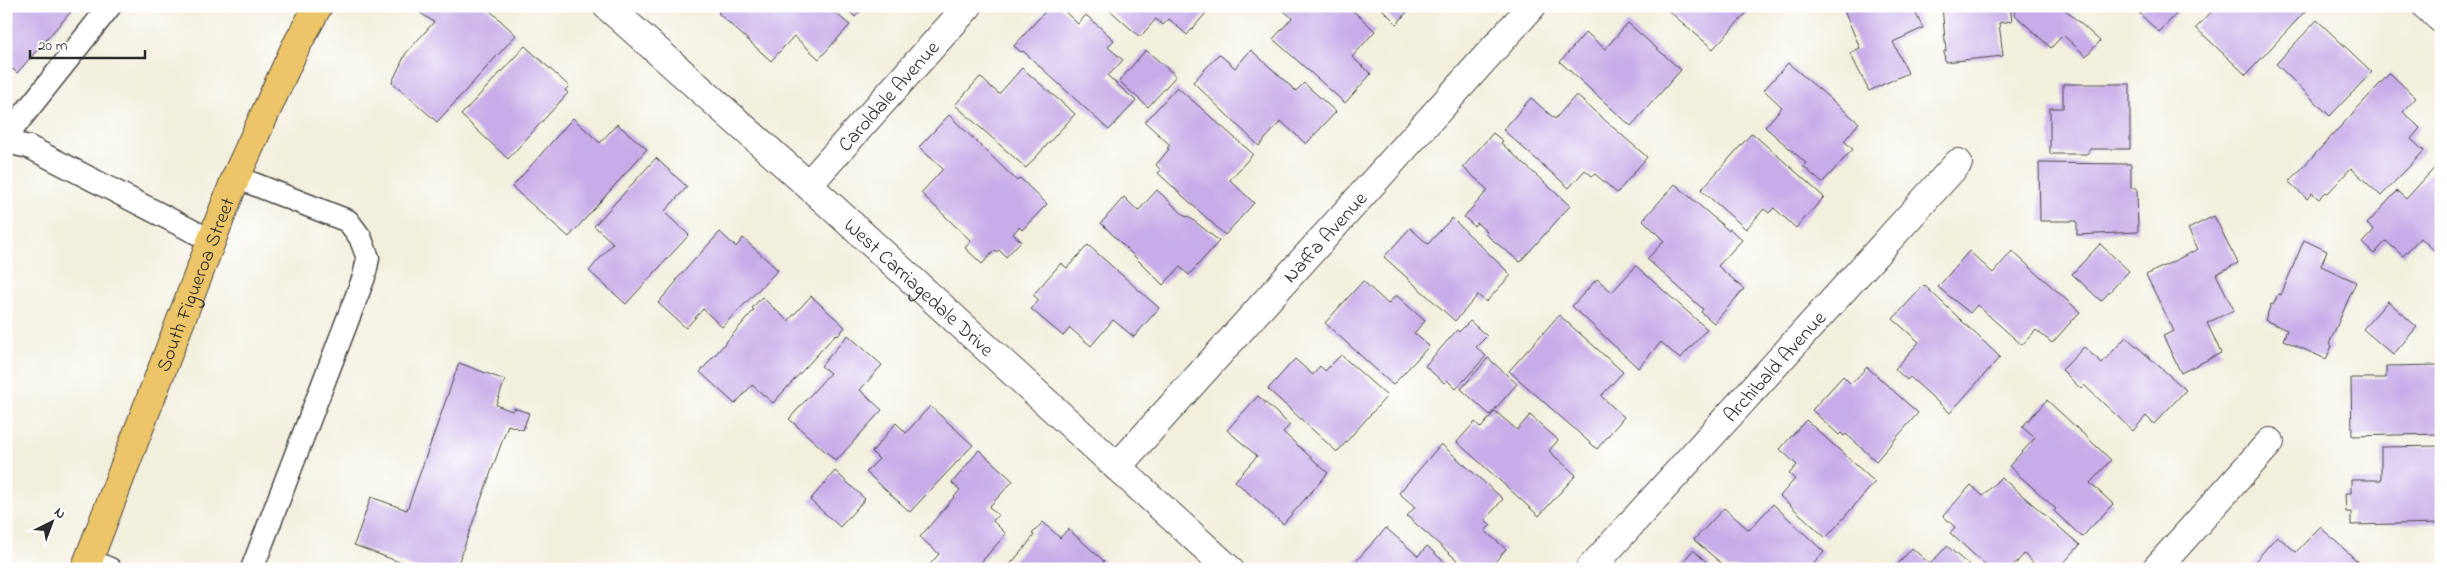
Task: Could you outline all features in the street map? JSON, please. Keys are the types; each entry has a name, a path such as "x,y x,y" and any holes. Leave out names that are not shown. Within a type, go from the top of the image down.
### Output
{"main road":[{"name":"South Figueroa Street","path":"94,566 236,176 294,50 318,6"}],"street":[{"name":"West Carriagedale Drive","path":"607,6 1229,569"},
{"name":"Caroldale Avenue","path":"808,186 968,6"},
{"name":"Naffa Avenue","path":"1117,467 1532,6"},
{"path":"2426,6 2441,19"},
{"name":"Archibald Avenue","path":"1590,569 1958,163"},
{"path":"2156,569 2270,442"}],"lane":[{"path":"6,137 110,6"},
{"path":"6,142 29,147 212,241"},
{"path":"236,176 348,221 360,237 368,258 364,277 252,569"}],"building":[{"path":"6,6 76,6 17,73 13,69 6,77"},
{"path":"424,6 485,6 516,35 437,122 392,82 406,53 434,22 420,13"},
{"path":"715,6 827,6 850,25 819,59 794,36 771,61 718,13 720,11"},
{"path":"843,6 865,6 855,17"},
{"path":"1050,6 1059,6 1078,24 1086,15 1114,40 1108,47 1123,60 1108,76 1136,101 1109,130 1023,51 1021,52 1014,46"},
{"path":"1105,6 1212,6 1187,35 1169,19 1163,25 1156,19 1140,37"},
{"path":"1279,6 1348,6 1375,31 1352,57 1371,74 1345,103 1273,39 1292,18"},
{"path":"1379,6 1412,6 1397,24"},
{"path":"1663,6 1753,6 1713,49"},
{"path":"1842,6 1912,6 1923,28 1893,42 1908,73 1869,91 1850,53 1860,48"},
{"path":"1942,6 2010,6 2012,21 1999,23 2003,56 1945,62 1944,51 1946,51"},
{"path":"2014,6 2061,6 2100,41 2086,56 2063,35 2051,48 2015,15"},
{"path":"2146,6 2184,6 2159,32 2139,13"},
{"path":"2217,6 2310,6 2246,75 2196,28"},
{"path":"2317,20 2372,72 2330,116 2276,64"},
{"path":"1628,23 1681,70 1631,126 1560,62 1586,32 1605,49"},
{"path":"525,46 569,86 565,90 568,93 508,159 461,115"},
{"path":"1146,50 1176,76 1148,107 1119,81"},
{"path":"1251,50 1296,91 1304,83 1336,112 1306,144 1281,121 1259,146 1193,82 1219,54 1235,68"},
{"path":"1788,63 1859,123 1844,141 1853,149 1822,183 1803,166 1806,163 1765,127 1782,107 1764,90"},
{"path":"1022,68 1075,114 1026,168 955,105 980,77 999,94"},
{"path":"2390,73 2416,98 2403,112 2420,128 2411,139 2424,151 2381,196 2351,168 2328,193 2326,192 2319,199 2312,193 2307,199 2289,182"},
{"path":"2063,84 2130,84 2130,149 2089,149 2089,154 2050,154 2050,108 2063,108"},
{"path":"1177,87 1253,154 1230,180 1254,203 1225,235 1158,173 1161,170 1156,165 1170,145 1145,122"},
{"path":"1576,95 1647,157 1617,193 1595,174 1592,176 1585,170 1569,188 1503,130 1531,98 1555,119"},
{"path":"949,115 1017,181 1020,178 1047,204 1022,230 1019,227 1013,234 1021,241 1006,257 999,250 994,251 982,264 965,248 971,241 921,193 943,169 919,147"},
{"path":"573,118 600,143 617,124 647,149 569,237 512,187"},
{"path":"1493,133 1503,141 1501,143 1570,206 1520,262 1485,234 1487,232 1477,223 1474,226 1464,217 1488,190 1463,167"},
{"path":"1752,133 1824,197 1796,228 1774,208 1769,213 1764,209 1746,229 1701,190"},
{"path":"656,158 687,187 664,212 689,235 626,304 589,271 613,243 594,226"},
{"path":"2441,161 2441,243 2434,250 2420,238 2403,256 2386,241 2374,254 2362,243 2374,230 2367,224 2397,191 2406,199"},
{"path":"2039,163 2131,164 2131,188 2137,188 2138,232 2077,235 2077,221 2040,221"},
{"path":"1675,184 1742,240 1718,266 1744,289 1714,323 1701,312 1703,309 1647,259 1664,241 1643,220"},
{"path":"1157,190 1186,217 1188,216 1219,241 1189,275 1180,267 1163,285 1101,223 1124,197 1138,211"},
{"path":"2214,216 2238,263 2216,274 2234,310 2207,323 2221,353 2181,373 2163,336 2174,331 2146,275 2198,249 2188,229"},
{"path":"1452,218 1511,275 1486,302 1478,295 1455,321 1384,257 1410,228 1428,244"},
{"path":"720,232 736,247 743,238 778,270 722,327 703,309 686,328 658,303 676,280"},
{"path":"2304,240 2327,251 2321,266 2356,282 2329,344 2332,346 2326,359 2283,340 2287,330 2265,320 2271,304 2273,305 2278,294 2281,295"},
{"path":"2100,244 2129,271 2101,301 2072,274"},
{"path":"1088,245 1159,308 1134,337 1113,320 1091,346 1070,328 1063,336 1031,309 1039,300 1033,295 1061,263 1067,268"},
{"path":"1969,251 1993,273 2012,251 2080,312 2052,343 2036,330 2022,345 1977,305 1970,313 1938,287"},
{"path":"1636,266 1707,329 1680,359 1661,342 1638,368 1572,306 1597,279 1612,292"},
{"path":"1363,281 1388,304 1396,295 1425,321 1414,333 1429,346 1393,385 1325,323"},
{"path":"1924,285 2000,357 1950,413 1910,377 1907,380 1895,369 1919,342 1893,319"},
{"path":"811,296 845,327 838,336 836,334 773,403 752,385 735,404 700,372 754,310 752,308 762,297 788,321"},
{"path":"2388,301 2417,327 2393,355 2363,329"},
{"path":"1559,315 1623,372 1601,396 1624,417 1597,449 1509,371"},
{"path":"1470,321 1487,336 1476,347 1486,356 1456,389 1447,380 1444,383 1425,366 1457,330 1459,332"},
{"path":"848,335 882,365 860,390 882,410 836,461 789,419 830,373 821,366"},
{"path":"2126,337 2186,390 2154,424 2146,416 2133,431 2084,385 2081,389 2062,370 2084,347 2102,363"},
{"path":"1341,355 1387,396 1337,452 1268,389 1295,359 1313,375 1320,366 1325,371"},
{"path":"1488,358 1517,384 1490,415 1461,389"},
{"path":"459,363 505,380 496,405 512,411 514,408 529,413 523,430 508,425 456,569 418,569 354,545 371,497 407,510"},
{"path":"2441,365 2441,434 2352,436 2351,378 2386,378 2386,366"},
{"path":"1867,367 1918,413 1876,461 1846,434 1844,436 1841,433 1839,435 1812,410 1843,376 1851,384"},
{"path":"1258,396 1290,425 1283,432 1328,473 1283,524 1235,481 1257,456 1227,430"},
{"path":"2047,400 2111,460 2090,483 2113,504 2082,537 2054,511 2056,509 2009,466 2035,438 2022,427"},
{"path":"930,406 973,445 910,512 866,472 879,459 872,452 896,423 906,433"},
{"path":"1495,411 1517,430 1530,415 1558,440 1549,451 1576,475 1539,516 1457,442 1475,422 1481,428"},
{"path":"1806,420 1875,482 1826,538 1780,496 1795,479 1789,474 1797,465 1780,449"},
{"path":"1441,444 1503,499 1485,520 1491,525 1485,531 1506,549 1489,569 1467,569 1407,516 1415,507 1399,493"},
{"path":"2441,446 2440,523 2351,525 2351,512 2346,512 2345,493 2351,493 2351,480 2381,480 2381,447"},
{"path":"979,450 1013,481 989,507 998,515 993,521 1006,534 975,569 926,569 939,554 920,537 960,490 952,483"},
{"path":"835,471 865,499 840,527 810,500"},
{"path":"2001,477 2080,545 2058,569 2040,569 2024,554 2011,569 1990,569 1950,533 1955,527 1943,516 1971,485 1983,496"},
{"path":"1773,504 1824,552 1809,569 1728,569 1694,540 1724,508 1749,530"},
{"path":"1043,522 1060,538 1068,529 1104,561 1098,569 1006,569"},
{"path":"2320,527 2366,569 2255,569 2251,566 2277,536 2296,552"},
{"path":"1386,528 1418,556 1427,546 1452,569 1349,569"},
{"path":"1947,546 1973,569 1894,569 1912,548 1930,564"},
{"path":"1693,550 1711,566 1709,569 1677,569"}]}
